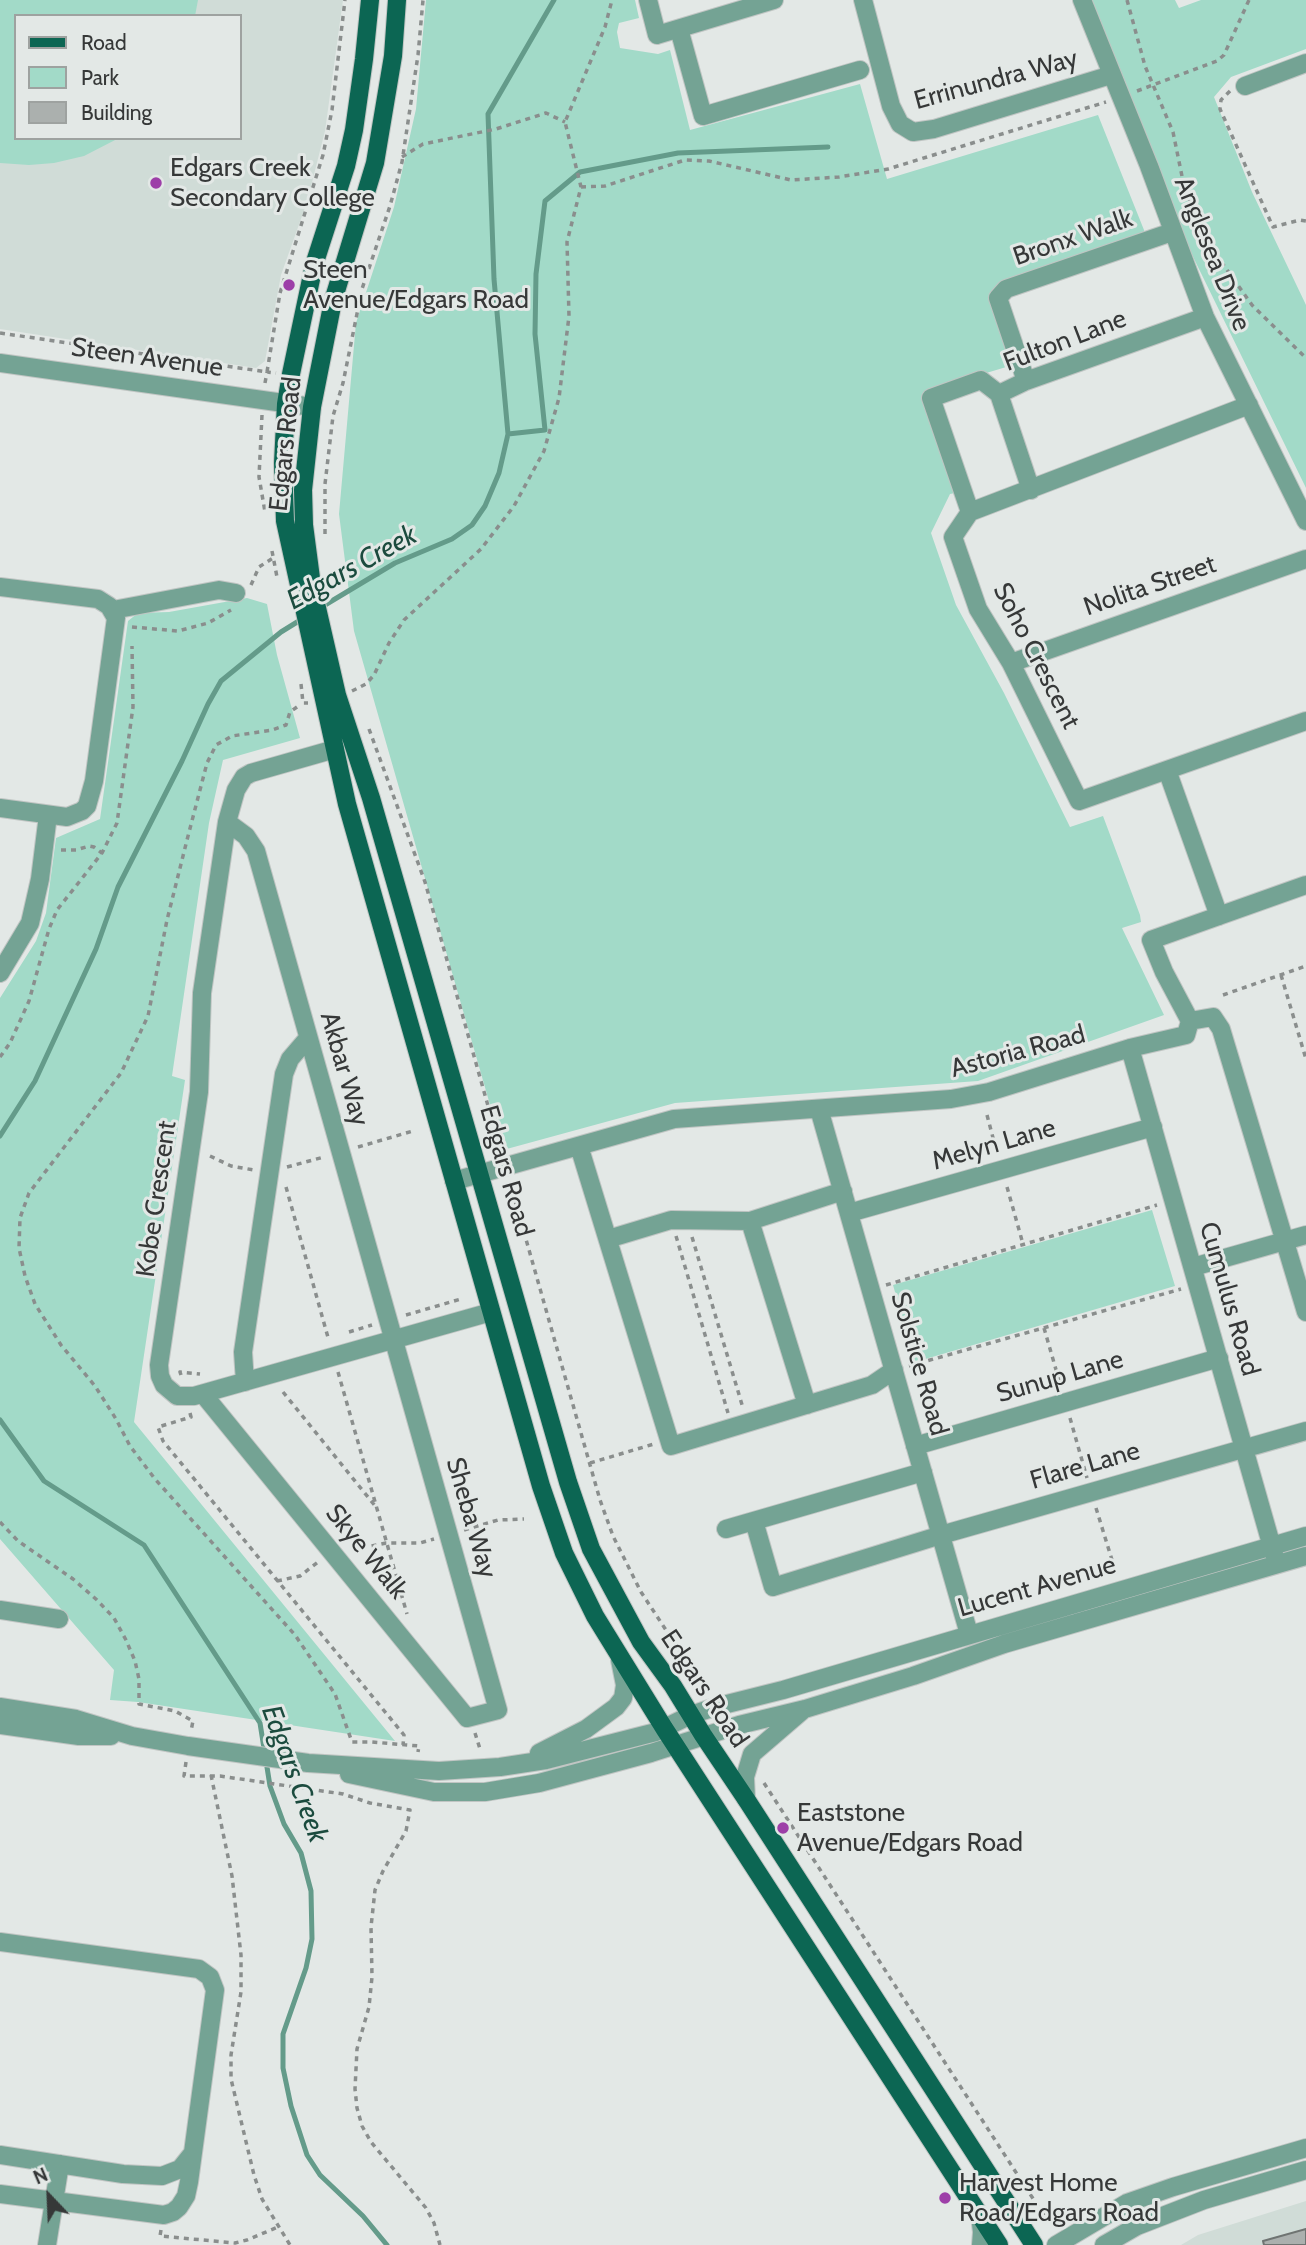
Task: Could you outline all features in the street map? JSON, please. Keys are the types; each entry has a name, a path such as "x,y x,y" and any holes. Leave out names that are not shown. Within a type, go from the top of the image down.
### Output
{"main road":[{"name":"Edgars Road","path":"370,0 354,130 346,166 309,284 286,404 283,463 285,521 300,561 330,697 335,748 347,804 554,1528 578,1582 664,1728 999,2245"},
{"name":"Edgars Road","path":"300,561 303,490 313,407 333,301 375,163 393,56 397,0"},
{"name":"Edgars Road","path":"330,697 372,798 579,1517 591,1549 624,1613 1034,2245"}],"street":[{"path":"648,0 657,35 774,0"},
{"name":"Errinundra Way","path":"863,0 891,106 900,124 913,132 934,129 1111,75"},
{"name":"Anglesea Drive","path":"1082,0 1149,166 1205,317 1306,521"},
{"path":"679,29 703,116 860,70"},
{"path":"1245,86 1306,63"},
{"name":"Bronx Walk","path":"1026,381 998,298 1006,289 1172,232"},
{"name":"Fulton Lane","path":"1031,490 999,394 1026,381 1205,317"},
{"name":"Steen Avenue","path":"0,363 313,407"},
{"path":"999,394 981,380 931,398 970,512 1249,405"},
{"name":"Soho Crescent","path":"970,512 953,537 978,610 1011,663 1079,801 1306,721"},
{"name":"Nolita Street","path":"1011,663 1306,559"},
{"path":"0,587 98,599 113,610 116,625 91,798 82,811 67,817 0,808"},
{"path":"113,610 219,590 236,593"},
{"name":"Kobe Crescent","path":"335,748 259,770 244,777 236,790 227,822 202,993 199,1092 159,1365 160,1376 164,1385 177,1396 203,1394 491,1311"},
{"path":"1167,770 1219,916"},
{"path":"0,973 30,923 40,879 48,815"},
{"name":"Akbar Way","path":"227,822 246,836 256,851 394,1340"},
{"path":"1306,886 1151,940 1164,972 1190,1021 1213,1017 1221,1029 1306,1312"},
{"name":"Astoria Road","path":"454,1181 674,1119 951,1099 989,1092 1130,1048 1186,1035 1190,1021"},
{"path":"245,1382 243,1352 284,1074 290,1059 308,1038"},
{"name":"Cumulus Road","path":"1130,1048 1277,1564"},
{"name":"Solstice Road","path":"819,1109 969,1634"},
{"name":"Melyn Lane","path":"849,1213 1153,1127"},
{"path":"579,1146 670,1443 872,1385 894,1370"},
{"path":"608,1239 679,1220 750,1221 843,1191"},
{"path":"750,1221 807,1405"},
{"path":"1195,1275 1306,1235"},
{"name":"Sheba Way","path":"394,1340 498,1710"},
{"name":"Sunup Lane","path":"915,1446 1219,1358"},
{"name":"Skye Walk","path":"203,1394 467,1718 498,1710"},
{"name":"Flare Lane","path":"754,1521 773,1587 941,1535 1306,1431"},
{"path":"726,1529 923,1472"},
{"name":"Lucent Avenue","path":"500,1767 547,1760 664,1728 691,1715 1306,1536"},
{"name":"Lucent Avenue","path":"309,1763 434,1792 474,1793 539,1783 703,1735 805,1709 1004,1644 1306,1556"},
{"path":"0,1610 59,1619"},
{"path":"0,1707 76,1719 132,1735 188,1746 309,1763 439,1771 500,1767 550,1749 586,1730 616,1707 623,1698 625,1685 619,1655"},
{"path":"746,1798 745,1777 752,1754 805,1709"},
{"path":"0,1725 79,1736 132,1735"},
{"path":"0,1942 193,1968 205,1972 215,1990 186,2196 173,2212 164,2215 0,2194"},
{"path":"1060,2242 1127,2203 1306,2148"},
{"path":"0,2155 123,2174 162,2176 180,2169 192,2154"},
{"path":"47,2245 60,2164"},
{"path":"1104,2245 1137,2226 1205,2200 1306,2170"},
{"path":"980,2216 981,2245"}],"path":[{"path":"0,333 267,372 280,293 323,155 332,110 345,0"},
{"path":"325,543 328,450 333,416 343,383 362,289 390,206 402,157 418,55 423,0"},
{"path":"300,680 303,703 366,684 374,675 389,643 404,620 481,549 514,506 544,451 559,398 569,316 567,242 581,187 565,122 605,27 612,0"},
{"path":"1127,0 1145,66 1173,132 1184,186 1191,205 1217,256 1252,305 1306,358"},
{"path":"581,187 605,186 685,160 709,161 791,180 888,169 1120,97 1217,61 1224,55 1249,0"},
{"path":"1245,86 1240,83 1220,100 1220,109 1273,228 1300,220 1306,221"},
{"path":"402,157 423,144 496,129 546,113 565,122"},
{"path":"272,558 277,578"},
{"path":"0,1057 10,1043 25,1011 39,971 49,929 57,911 102,853 117,823 133,707 131,649 134,627"},
{"path":"43,849 69,850 89,846 102,853"},
{"path":"1223,995 1306,966"},
{"path":"1281,975 1306,1059"},
{"path":"987,1115 1023,1245"},
{"path":"210,1156 231,1166 269,1172"},
{"path":"871,1290 1173,1200"},
{"path":"679,1220 740,1425"},
{"path":"679,1220 740,1425"},
{"path":"894,1370 1044,1328 1195,1275"},
{"path":"1044,1328 1112,1560"},
{"path":"283,1391 377,1508"},
{"path":"589,1463 670,1443"},
{"path":"277,1581 300,1576 323,1558 334,1555 386,1543 420,1543 498,1520 524,1519"},
{"path":"0,1522 19,1541 73,1579 114,1618 135,1661 139,1679 139,1704 168,1708 193,1721 184,1776 211,1775 318,1790 410,1810 406,1830 375,1890 371,1927 372,1978 369,2007 357,2049 355,2089 362,2126 371,2143 426,2208 435,2223 440,2245"},
{"path":"352,1742 403,1745"},
{"path":"752,1754 768,1765 764,1784 1030,2194 1046,2218 1055,2224 1060,2242"},
{"path":"211,1775 232,1876 241,1955 241,1992 231,2054 232,2079 262,2199 289,2245"},
{"path":"164,2215 160,2236 220,2243 247,2241 278,2227"}],"shaded area":[{"name":"Edgars Creek Secondary College","path":"0,0 343,0 325,131 307,202 281,275 265,361 256,368 0,329"},
{"path":"1306,2201 1306,2245 1181,2245 1198,2235"}],"green space":[{"path":"0,0 198,0 195,14 14,14 14,140 115,140 84,156 54,163 0,163"},
{"path":"426,0 635,0 639,18 619,23 617,32 620,48 658,54 670,50 690,130 860,84 887,179 1098,115 1146,235 1003,284 1013,365 926,391 922,395 955,493 950,494 931,533 956,605 1004,693 1070,827 1103,816 1140,915 1141,922 1122,928 1164,1015 978,1081 675,1103 503,1150 354,631 339,514 356,323 394,207 416,109"},
{"path":"1090,0 1175,0 1179,8 1201,0 1306,0 1306,49 1231,77 1214,97 1252,192 1306,305 1306,488 1176,222"},
{"path":"247,598 267,604 277,655 300,738 223,760 209,823 172,1076 185,1080 134,1422 395,1741 110,1700 114,1670 0,1539 0,998 36,941 46,913 56,838 100,819 128,621 138,613 169,612"},
{"path":"1152,1210 1175,1286 915,1362 893,1285"}],"building":[{"path":"1306,2229 1306,2245 1264,2245 1263,2241"}],"waterway":[{"name":"Edgars Creek","path":"320,608 395,563 452,539 472,525 485,506 499,473 508,434 494,279 488,114 554,0"},
{"path":"508,434 545,430 535,334 536,274 545,201 580,172 678,153 828,147"},
{"name":"Edgars Creek","path":"0,1136 35,1081 96,949 118,887 221,681 281,632 302,619"},
{"name":"Edgars Creek","path":"0,1420 44,1481 144,1545 260,1723 270,1786 284,1824 301,1853 311,1891 312,1939 306,1968 283,2034 283,2068 291,2106 307,2155 320,2175 363,2216 387,2245"}],"place":[{"name":"Edgars Creek Secondary College","path":"156,183"},
{"name":"Steen Avenue/Edgars Road","path":"289,285"},
{"name":"Eaststone Avenue/Edgars Road","path":"783,1828"},
{"name":"Harvest Home Road/Edgars Road","path":"945,2198"}]}
